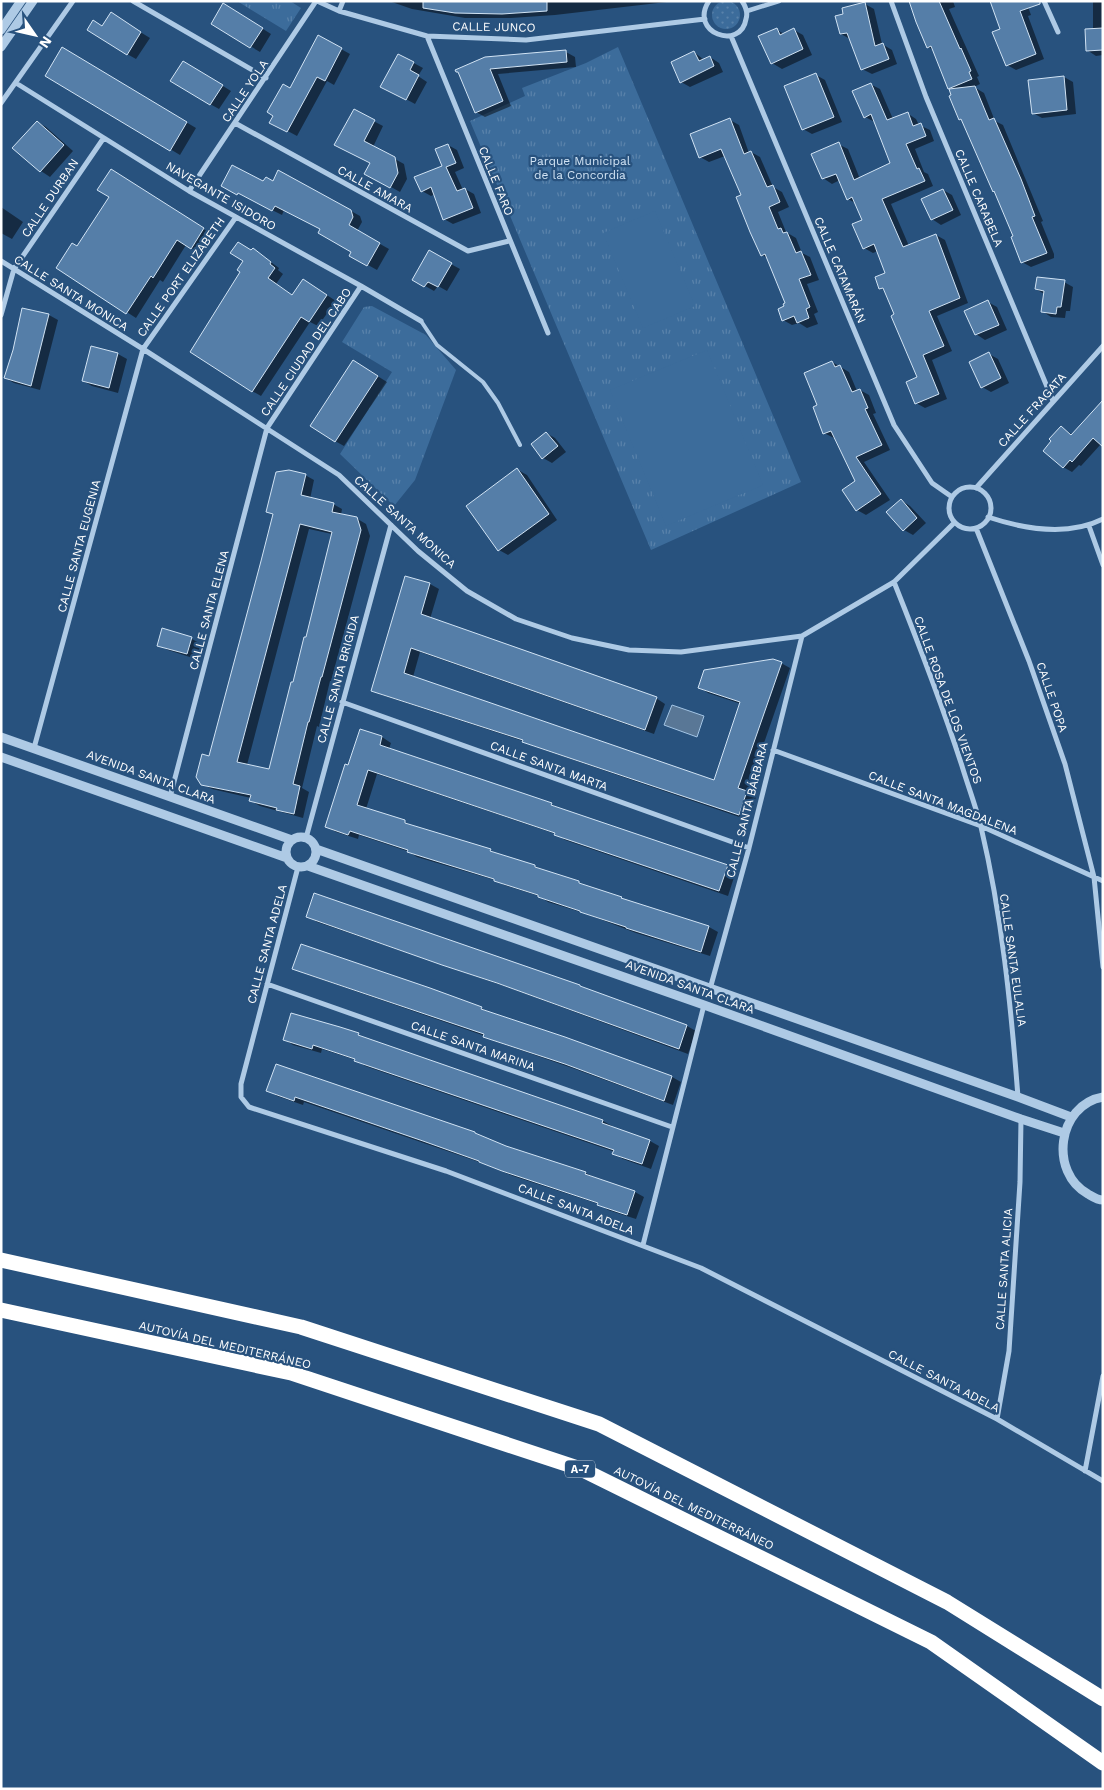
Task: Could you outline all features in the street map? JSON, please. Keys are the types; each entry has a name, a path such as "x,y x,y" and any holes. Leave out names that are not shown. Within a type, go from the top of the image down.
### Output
{"highway":[{"path":"1,1260 301,1327 599,1424 947,1602 1103,1699"},
{"name":"AUTOVÍA DEL MEDITERRÁNEO","path":"1,1310 291,1373 581,1469 931,1642 1103,1763"}],"street":[{"path":"1,30 21,1"},
{"path":"1,47 33,1"},
{"path":"1,103 73,1"},
{"path":"133,1 266,78"},
{"name":"CALLE YOLA","path":"189,191 316,1"},
{"name":"CALLE JUNCO","path":"316,1 339,10 427,36 526,40 704,20"},
{"path":"339,10 343,1"},
{"path":"709,1 704,12 704,20 707,26 717,35 731,36 737,33 746,23 747,10 742,1"},
{"path":"747,10 779,1"},
{"name":"CALLE CARABELA","path":"891,1 926,97 1053,401"},
{"path":"1044,1 1058,32"},
{"name":"CALLE FARO","path":"427,36 548,333"},
{"name":"CALLE CATAMARÁN","path":"731,36 894,425 932,483 952,497"},
{"name":"NAVEGANTE ISIDORO","path":"16,83 189,191 362,286 420,321"},
{"name":"CALLE AMARA","path":"235,123 468,251 509,241"},
{"name":"CALLE DURBAN","path":"1,315 14,269 103,138"},
{"name":"CALLE PORT ELIZABETH","path":"143,349 236,217"},
{"name":"CALLE SANTA MONICA","path":"1,261 143,349 339,475 418,551 466,590 516,618 572,638 630,650 681,652 802,636 894,582 954,522"},
{"name":"CALLE CIUDAD DEL CABO","path":"267,428 362,286"},
{"name":"CALLE FRAGATA","path":"976,488 1103,346"},
{"name":"CALLE SANTA EUGENIA","path":"34,748 143,349"},
{"name":"CALLE SANTA ELENA","path":"170,797 267,428"},
{"path":"966,487 976,488 985,494 989,500 991,507 988,517 982,525 976,528 962,528 954,522 949,514 952,497 959,490 966,487"},
{"path":"988,517 1011,525 1050,530 1089,526 1103,519"},
{"name":"CALLE SANTA BRIGIDA","path":"306,838 390,525"},
{"path":"1089,526 1103,565"},
{"name":"CALLE POPA","path":"976,528 1029,660 1065,764 1094,877 1103,967"},
{"name":"CALLE ROSA DE LOS VIENTOS","path":"894,582 955,746 981,826"},
{"name":"CALLE SANTA BÁRBARA","path":"710,989 749,848 802,636"},
{"name":"CALLE SANTA MARTA","path":"342,702 749,848"},
{"name":"AVENIDA SANTA CLARA","path":"1,737 292,840"},
{"name":"CALLE SANTA MAGDALENA","path":"773,750 981,826 1103,881"},
{"path":"1,757 287,858 294,866 308,866 315,859 316,849 314,844 306,838 292,840 286,848 287,858"},
{"name":"CALLE SANTA EULALIA","path":"981,826 1002,932 1013,1026 1018,1097"},
{"name":"AVENIDA SANTA CLARA","path":"316,849 1072,1117"},
{"name":"AVENIDA SANTA CLARA","path":"308,866 1064,1133"},
{"name":"CALLE SANTA ADELA","path":"298,867 241,1084 241,1097 249,1107 446,1171 701,1268 997,1419 1103,1481"},
{"name":"CALLE SANTA MARINA","path":"267,984 672,1127"},
{"path":"643,1245 704,1005"},
{"path":"1103,1097 1082,1107 1072,1117 1064,1133 1062,1152 1069,1175 1082,1190 1103,1200"},
{"name":"CALLE SANTA ALICIA","path":"997,1419 1009,1351 1020,1182 1021,1119"},
{"path":"1085,1471 1103,1376"}],"lane":[{"path":"420,321 438,345 483,382 498,403 520,445"}],"green space":[{"path":"237,1 290,1 301,8 286,31"},
{"path":"726,1 736,5 740,15 736,25 726,29 716,25 712,15 716,5"},
{"name":"Parque Municipal de la Concordia","path":"618,47 801,482 651,550 470,121 525,96 522,88 586,63"},
{"path":"655,211 695,306 643,328 603,233"},
{"path":"372,306 426,335 456,370 415,480 394,506 340,454 392,372 342,342 364,307"},
{"path":"707,350 763,485 666,526 610,390"}],"shaded area":[{"path":"672,705 704,716 697,737 664,725"}],"building":[{"path":"423,1 547,1 547,11 502,14 455,13 423,8"},
{"path":"909,1 939,1 971,71 969,72 972,79 948,89 931,46 927,48"},
{"path":"990,1 1040,1 1040,4 1020,11 1036,54 1006,66 992,32 1000,29"},
{"path":"865,2 875,46 883,43 889,59 861,70 847,33 840,34 835,16 843,14 842,8"},
{"path":"223,3 263,28 250,48 211,24"},
{"path":"111,12 141,32 127,55 87,30 93,20 102,26"},
{"path":"777,28 780,35 794,28 803,49 771,64 758,36"},
{"path":"1103,28 1103,50 1086,51 1085,29"},
{"path":"318,35 342,48 325,81 317,77 287,132 269,123 273,116 267,112 283,84 290,88"},
{"path":"62,47 187,122 170,151 45,76"},
{"path":"566,50 567,62 490,69 503,101 475,113 458,72 455,70 485,57"},
{"path":"694,51 699,61 710,56 714,66 680,83 671,62"},
{"path":"398,54 414,62 410,70 419,75 406,100 380,87"},
{"path":"183,61 223,85 210,105 170,81"},
{"path":"816,73 834,117 802,130 784,86"},
{"path":"1064,76 1067,110 1032,114 1028,80"},
{"path":"871,83 887,120 908,112 913,126 921,123 926,136 906,144 917,169 919,168 925,181 882,199 903,247 936,234 960,298 929,311 944,346 923,355 939,394 915,404 906,382 917,377 891,316 894,314 883,288 879,289 875,277 885,273 874,244 863,249 852,224 862,220 852,197 847,200 836,174 822,179 811,154 839,142 854,180 890,163 871,114 864,118 852,91"},
{"path":"975,86 989,120 994,118 1021,179 1035,216 1032,217 1047,253 1021,263 1011,237 1013,236 994,191 949,96 951,95 949,89"},
{"path":"354,109 375,120 364,141 395,157 398,173 390,188 364,174 370,163 334,145"},
{"path":"730,118 744,154 751,151 767,187 773,185 780,202 769,207 778,229 781,228 783,233 787,232 796,253 801,251 811,275 799,279 810,307 806,309 809,318 797,323 794,316 782,321 778,309 784,306 783,304 785,303 765,254 761,256 750,232 736,197 741,195 721,149 699,158 690,134"},
{"path":"37,121 64,145 40,172 12,148"},
{"path":"448,144 456,163 446,167 457,191 465,188 473,208 443,220 431,187 421,192 414,177 442,166 435,149"},
{"path":"232,165 263,181 266,177 273,181 278,170 351,210 353,217 349,225 380,243 367,266 349,256 351,252 318,233 320,229 275,206 272,211 221,186"},
{"path":"111,169 204,228 191,249 177,240 153,278 151,276 126,314 56,268 72,243 77,246 109,197 97,190"},
{"path":"943,189 953,210 931,220 921,199"},
{"path":"238,242 251,250 253,248 271,262 270,264 275,268 268,278 292,295 303,279 327,295 309,322 301,317 252,392 190,352 240,272 237,270 243,261 230,253"},
{"path":"429,250 452,263 438,287 428,282 424,287 412,280"},
{"path":"1037,277 1065,280 1061,307 1057,307 1056,314 1041,312 1044,291 1035,289"},
{"path":"988,300 999,325 975,335 964,311"},
{"path":"22,308 49,314 31,386 4,378 13,350"},
{"path":"91,346 118,353 109,388 82,381"},
{"path":"989,352 1001,378 981,388 969,362"},
{"path":"353,360 378,376 335,442 310,426"},
{"path":"832,361 835,367 840,365 852,392 860,389 868,408 865,409 882,445 856,457 881,494 856,511 842,490 855,481 831,431 823,434 813,407 817,405 804,373"},
{"path":"1103,400 1103,447 1093,438 1072,462 1070,460 1063,468 1043,451 1051,441 1049,439 1061,426 1071,435"},
{"path":"546,432 558,446 542,459 531,444"},
{"path":"517,468 549,514 498,551 466,506"},
{"path":"289,470 306,474 301,495 334,503 332,512 357,517 361,530 322,677 308,722 293,784 300,786 294,814 249,801 251,795 201,785 196,777 202,754 209,756 261,561 273,514 266,512 276,472","holes":["300,524 332,532 306,637 304,637 293,682 291,682 269,769 237,762"]},
{"path":"901,499 917,518 903,531 886,512"},
{"path":"405,576 430,583 421,614 657,697 645,730 411,648 404,673 714,780 740,702 698,688 704,670 773,659 782,662 738,788 747,791 739,815 522,742 523,740 371,691"},
{"path":"162,628 192,637 187,654 157,646"},
{"path":"360,729 382,736 380,745 728,865 719,891 368,770 357,805 405,820 405,823 491,849 490,851 535,865 535,867 579,881 579,883 621,898 709,926 701,952 580,912 538,897 538,895 494,881 494,879 407,852 408,850 350,831 348,835 325,827 345,764 348,765"},
{"path":"314,893 580,985 687,1025 679,1049 497,983 306,917"},
{"path":"301,944 430,988 482,1007 481,1009 672,1076 664,1101 565,1064 483,1037 484,1034 292,969"},
{"path":"291,1013 359,1033 358,1035 603,1120 602,1123 650,1140 642,1164 612,1154 614,1150 354,1061 355,1059 313,1045 312,1049 283,1040"},
{"path":"276,1064 475,1132 506,1146 586,1172 585,1174 635,1191 627,1215 597,1205 598,1203 295,1097 294,1101 266,1091"}]}
